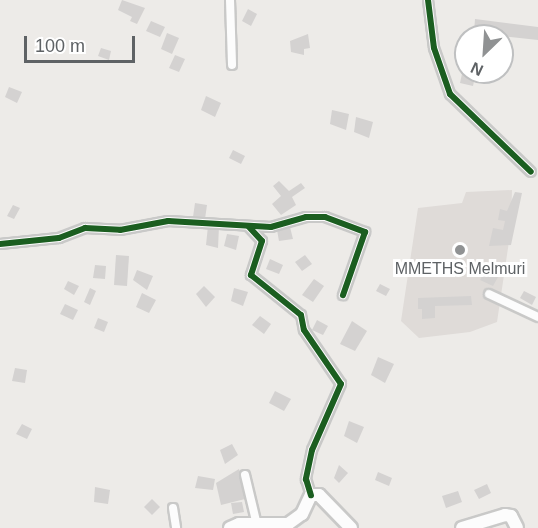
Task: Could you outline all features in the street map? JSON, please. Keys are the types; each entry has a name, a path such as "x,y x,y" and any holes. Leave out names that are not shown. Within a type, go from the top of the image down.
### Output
{"street":[{"path":"230,0 232,65"},
{"path":"428,0 434,48 450,94 531,172"},
{"path":"0,244 59,238 85,228 120,230 168,221 249,227 325,217 365,232 343,295"},
{"path":"230,528 239,524 288,524 302,514 311,495 306,479 312,450 341,384 304,330 301,315 251,274 262,241 249,227"},
{"path":"489,294 538,316"},
{"path":"245,475 257,525"},
{"path":"311,495 319,495 351,528"},
{"path":"173,508 176,528"},
{"path":"462,528 505,515 511,516 517,528"}],"shaded area":[{"name":"MMETHS Melmuri","path":"512,190 511,228 497,322 470,332 419,338 401,321 418,208 462,203 466,192"}],"building":[{"path":"122,0 145,8 137,24 130,21 132,17 118,10"},
{"path":"248,9 257,14 251,26 242,21"},
{"path":"475,19 538,27 538,40 514,37 514,24 475,24"},
{"path":"151,21 165,27 160,37 146,31"},
{"path":"167,33 179,38 172,54 161,49"},
{"path":"308,34 310,48 304,49 304,55 291,52 290,41"},
{"path":"101,48 111,51 109,60 98,56"},
{"path":"175,55 185,59 179,72 169,68"},
{"path":"9,87 22,92 17,103 5,97"},
{"path":"206,96 221,103 215,117 201,110"},
{"path":"332,110 349,114 346,130 330,124"},
{"path":"356,117 373,122 369,138 354,132"},
{"path":"233,150 245,156 241,164 229,158"},
{"path":"279,181 289,191 301,183 305,188 292,197 296,205 281,215 272,204 281,196 273,186"},
{"path":"515,192 522,193 511,245 489,246 493,228 503,230 505,221 498,220 500,209 507,211"},
{"path":"195,203 207,205 205,219 193,217"},
{"path":"13,205 20,208 14,219 7,216"},
{"path":"208,226 219,226 218,248 206,245"},
{"path":"290,227 293,239 279,241 277,230"},
{"path":"227,234 239,236 236,250 224,246"},
{"path":"116,255 129,256 127,286 114,285"},
{"path":"305,255 312,264 302,271 295,262"},
{"path":"270,259 283,265 279,274 266,269"},
{"path":"95,265 106,266 105,279 93,278"},
{"path":"137,270 153,276 147,290 133,280"},
{"path":"485,271 498,277 493,286 480,280"},
{"path":"314,279 324,286 313,302 302,295"},
{"path":"68,281 79,286 74,295 64,289"},
{"path":"380,284 390,289 386,296 376,291"},
{"path":"204,286 215,297 206,307 196,294"},
{"path":"90,288 96,291 90,305 84,302"},
{"path":"234,288 248,292 243,306 231,301"},
{"path":"524,291 536,297 532,305 520,298"},
{"path":"142,293 156,300 149,313 136,307"},
{"path":"471,296 472,305 435,306 435,318 422,319 422,309 418,309 418,298"},
{"path":"65,304 78,310 73,320 60,314"},
{"path":"260,316 271,324 264,334 252,325"},
{"path":"98,318 108,322 104,332 94,328"},
{"path":"317,320 328,326 323,335 312,330"},
{"path":"352,321 367,331 355,351 340,344"},
{"path":"378,357 394,364 385,383 371,375"},
{"path":"15,368 27,370 25,383 12,381"},
{"path":"275,391 291,399 284,411 269,403"},
{"path":"349,421 364,427 357,443 344,436"},
{"path":"22,424 32,429 27,439 16,434"},
{"path":"232,444 238,455 225,464 220,450"},
{"path":"339,465 348,473 339,483 334,478"},
{"path":"239,469 245,499 221,505 216,483"},
{"path":"378,472 392,478 389,486 375,480"},
{"path":"198,476 215,479 213,490 195,488"},
{"path":"487,484 491,493 479,499 474,490"},
{"path":"95,487 110,490 108,504 94,502"},
{"path":"458,491 462,502 446,508 442,496"},
{"path":"152,499 160,507 152,515 144,507"},
{"path":"242,502 244,512 233,514 231,503"}],"cycle path":[{"path":"428,0 434,48 450,94 531,172"},
{"path":"0,244 59,238 85,228 120,230 168,221 271,227 306,217 325,217 365,232 343,295"},
{"path":"249,227 262,241 251,275 301,315 304,330 341,384 312,450 306,479 311,495"}],"place":[{"name":"MMETHS Melmuri","path":"460,250"}]}
